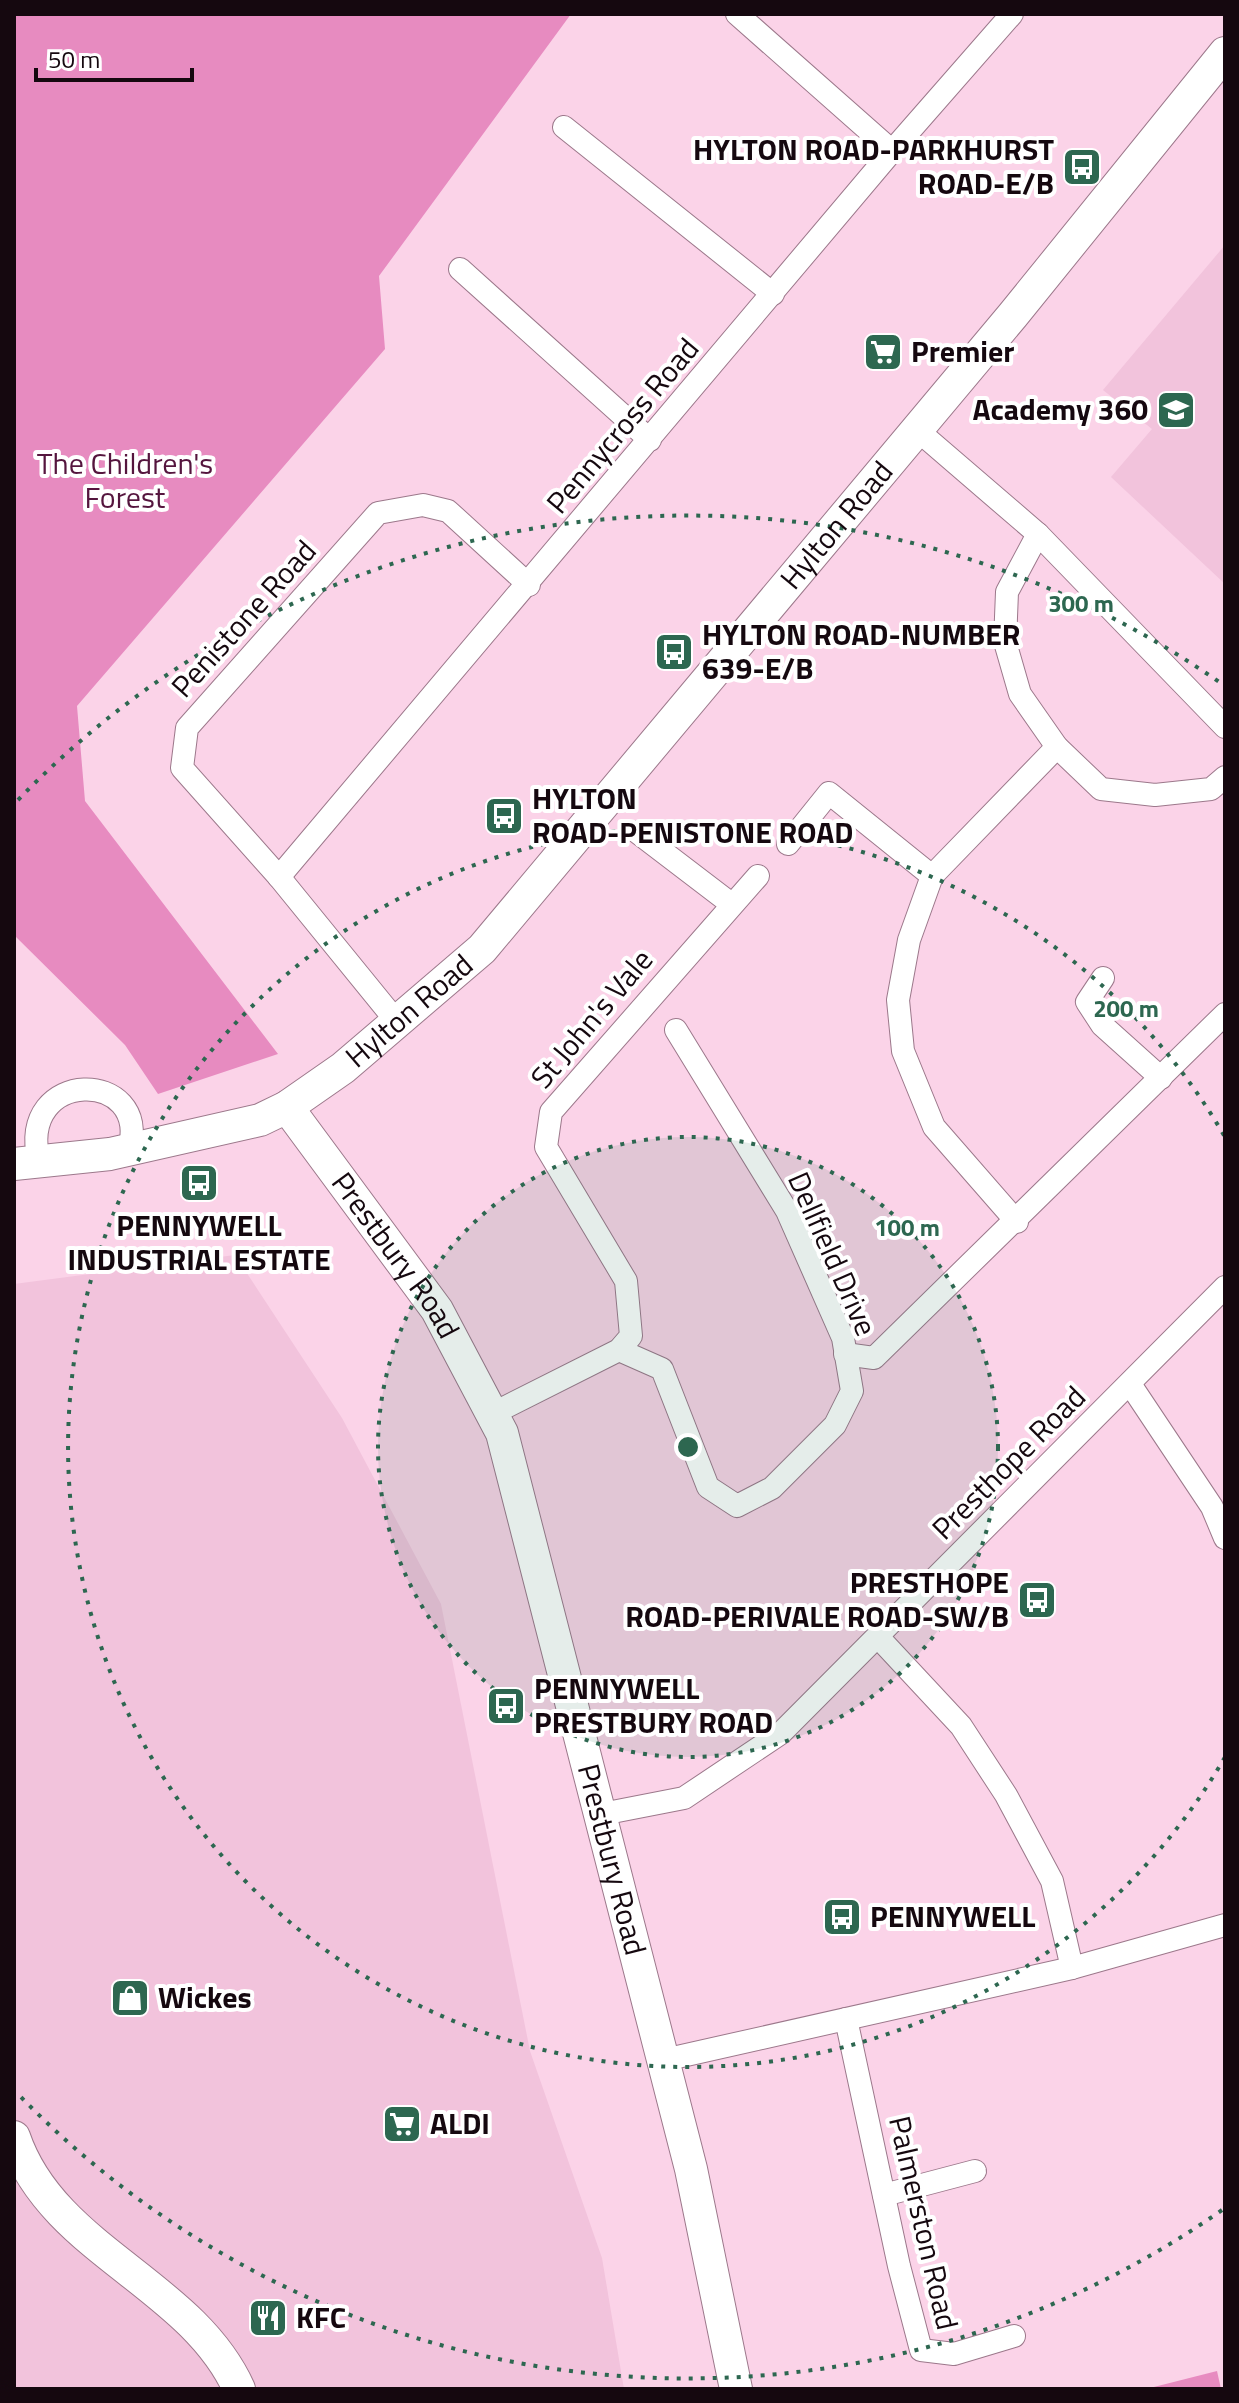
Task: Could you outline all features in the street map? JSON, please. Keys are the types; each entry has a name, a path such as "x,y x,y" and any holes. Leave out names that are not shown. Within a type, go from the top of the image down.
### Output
{"street":[{"path":"737,14 892,151"},
{"name":"Pennycross Road","path":"279,877 529,585 892,151 1012,14"},
{"name":"Hylton Road","path":"26,1162 129,1150 260,1120 287,1107 343,1068 482,949 1225,53"},
{"path":"564,127 773,294"},
{"path":"460,269 650,440"},
{"path":"916,429 1038,534 1225,727"},
{"name":"Penistone Road","path":"397,1022 279,877 182,768 187,728 378,513 423,505 448,511 529,585"},
{"path":"1038,534 1007,592 1005,642 1020,694 1057,747 1101,789 1155,795 1211,789 1225,777"},
{"path":"1017,1222 934,1127 903,1051 898,1000 901,968 932,876 1057,747"},
{"path":"788,844 829,793 932,876"},
{"path":"637,832 730,903"},
{"name":"St John's Vale","path":"619,1350 631,1336 626,1281 546,1147 551,1112 730,903 758,876"},
{"path":"1103,978 1087,1002 1102,1025 1161,1078"},
{"path":"845,1354 874,1358 1017,1222 1225,1014"},
{"name":"Dellfield Drive","path":"619,1350 662,1369 708,1487 737,1506 772,1488 835,1425 852,1391 843,1338 787,1211 676,1030"},
{"path":"26,1162 42,1113 53,1100 68,1091 86,1088 102,1091 117,1100 128,1113 134,1130 129,1150"},
{"name":"Prestbury Road","path":"287,1107 437,1310 502,1433 691,2169 736,2389"},
{"name":"Presthope Road","path":"602,1814 684,1798 781,1733 879,1638 1225,1287"},
{"path":"492,1414 619,1350"},
{"path":"1130,1384 1212,1507 1225,1538"},
{"path":"879,1638 961,1726 1006,1795 1052,1881 1072,1968"},
{"path":"664,2060 1072,1968 1225,1925"},
{"name":"Palmerston Road","path":"846,2019 921,2350 954,2354 1014,2336"},
{"path":"14,2137 22,2161 51,2206 190,2322 232,2374 239,2389"},
{"path":"884,2195 975,2171"}],"shaded area":[{"name":"Academy 360","path":"1225,245 1225,584 1111,477 1152,429 1103,390"},
{"name":"PENNYWELL INDUSTRIAL ESTATE","path":"235,1255 342,1418 441,1604 530,2051 602,2258 624,2389 14,2389 14,1284"}],"green space":[{"name":"The Children's Forest","path":"14,14 571,14 379,276 385,349 77,706 85,801 278,1054 158,1094 125,1045 14,935"},
{"path":"1217,2371 1221,2389 1146,2389"}],"place":[{"name":"HYLTON ROAD-PARKHURST ROAD-E/B","path":"1082,167"},
{"name":"Premier","path":"883,352"},
{"name":"Academy 360","path":"1176,410"},
{"name":"HYLTON ROAD-NUMBER 639-E/B","path":"674,652"},
{"name":"HYLTON ROAD-PENISTONE ROAD","path":"504,816"},
{"name":"PENNYWELL INDUSTRIAL ESTATE","path":"199,1183"},
{"name":"PRESTHOPE ROAD-PERIVALE ROAD-SW/B","path":"1037,1600"},
{"name":"PENNYWELL PRESTBURY ROAD","path":"506,1706"},
{"name":"PENNYWELL","path":"842,1917"},
{"name":"Wickes","path":"130,1998"},
{"name":"ALDI","path":"402,2124"},
{"name":"KFC","path":"268,2318"}]}
